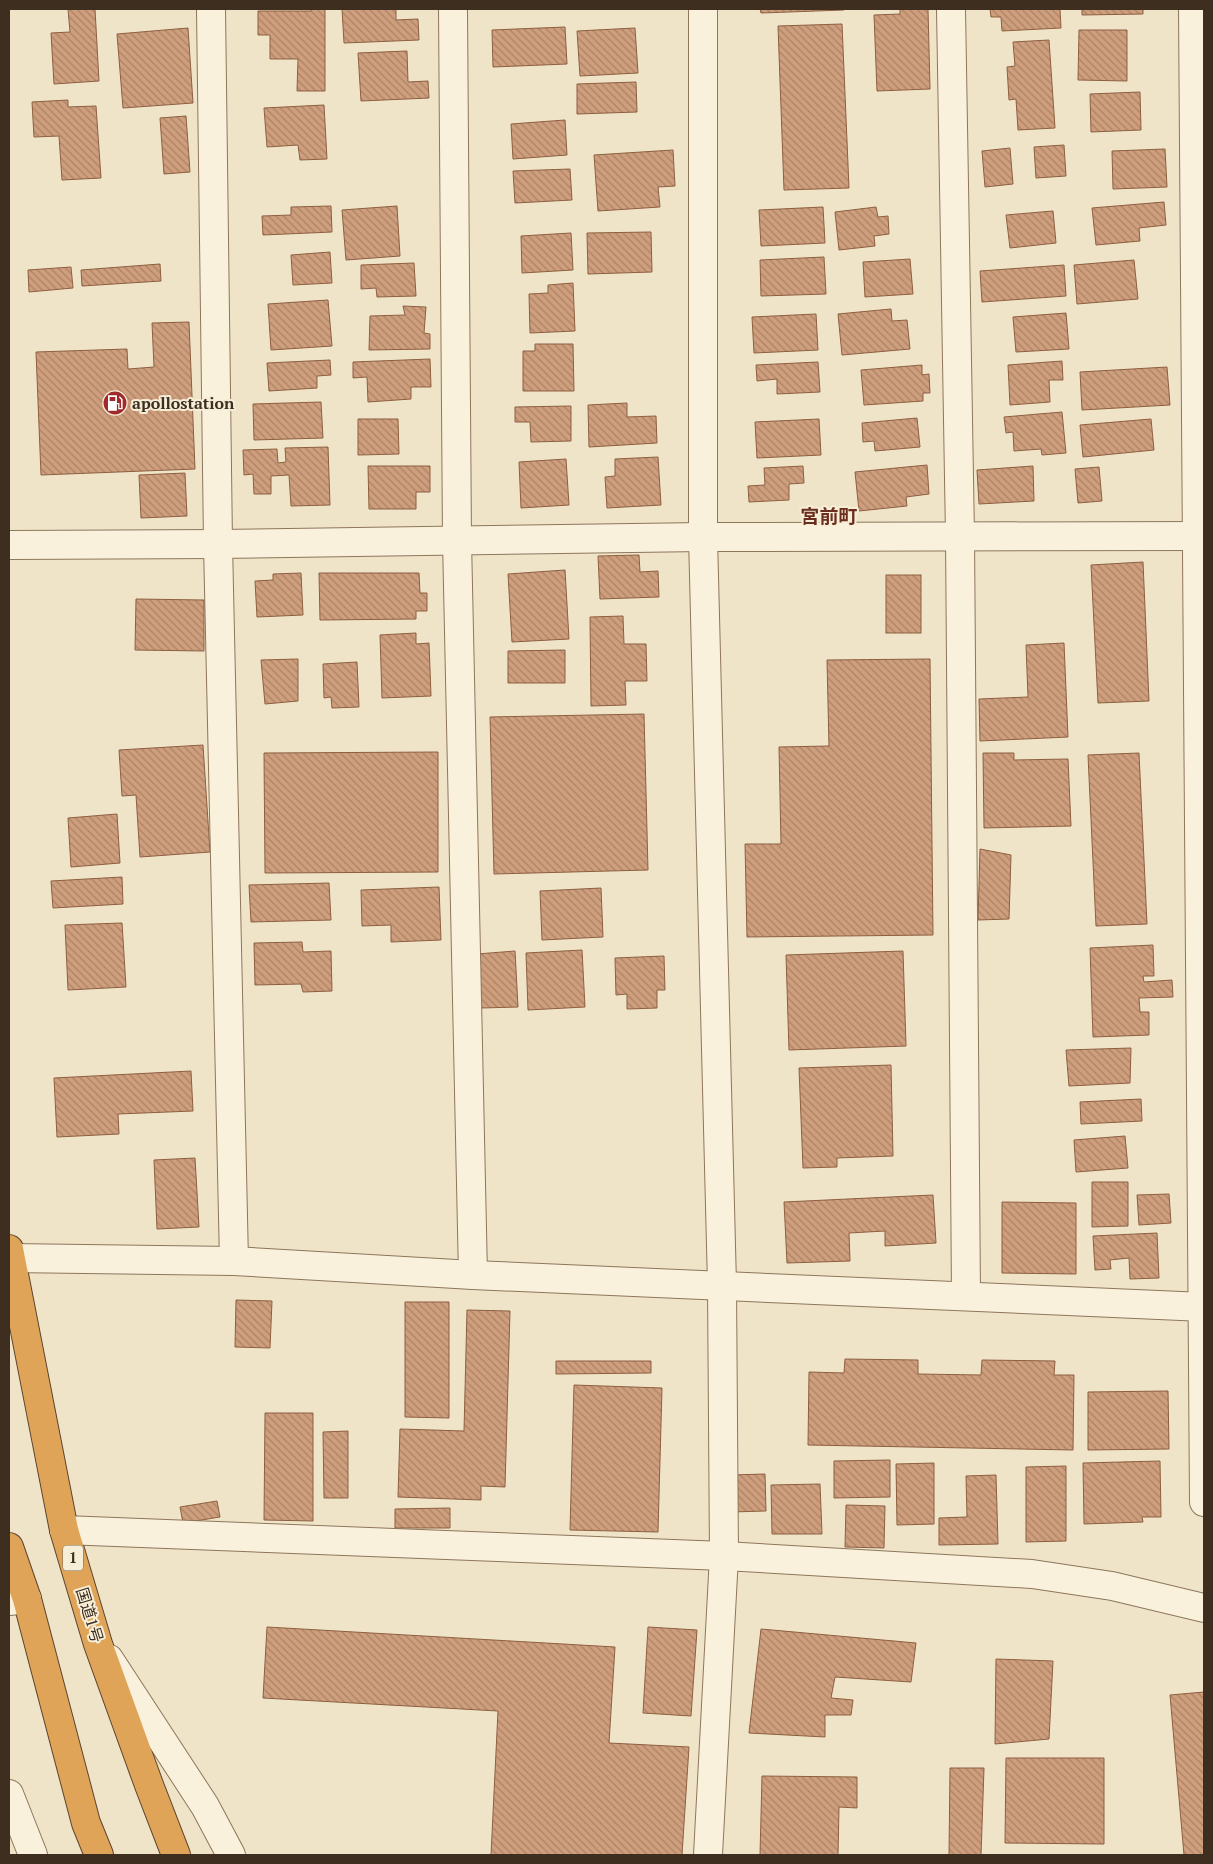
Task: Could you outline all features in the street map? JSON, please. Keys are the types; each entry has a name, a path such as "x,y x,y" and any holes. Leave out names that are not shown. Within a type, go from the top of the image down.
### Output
{"highway":[{"name":"国道1号","path":"10,1254 64,1530 98,1644 176,1855"},
{"path":"9,1547 18,1600 86,1823 99,1855"}],"street":[{"path":"211,9 218,544 234,1261"},
{"path":"453,9 457,540 473,1275"},
{"path":"704,9 703,537 722,1285 724,1556 708,1855"},
{"path":"952,9 960,536 966,1296"},
{"path":"1193,9 1200,536 1204,1502"},
{"path":"9,545 703,537 1200,536"},
{"path":"10,1254 234,1261 473,1275 1203,1307"},
{"path":"64,1530 724,1556 1032,1574 1112,1586 1204,1608"},
{"path":"98,1644 205,1806 231,1855"},
{"path":"9,1794 33,1855"}],"building":[{"path":"68,9 95,9 99,81 54,84 51,33 70,32"},
{"path":"311,9 325,9 325,91 297,91 298,59 270,59 270,35 258,35 258,11 311,11"},
{"path":"342,9 396,9 396,20 418,19 419,40 344,43"},
{"path":"760,9 844,9 844,10 761,13"},
{"path":"900,9 928,9 930,89 877,91 874,15 900,14"},
{"path":"990,9 1060,9 1061,28 1002,31 1001,17 991,17"},
{"path":"1082,9 1143,9 1143,14 1082,15"},
{"path":"842,24 849,188 784,190 778,26"},
{"path":"565,27 567,64 493,67 492,30"},
{"path":"188,28 193,103 123,108 117,34"},
{"path":"635,28 638,73 580,76 577,31"},
{"path":"1079,30 1127,30 1127,81 1078,80"},
{"path":"1049,40 1055,128 1018,130 1016,99 1009,100 1007,67 1015,66 1013,42"},
{"path":"407,51 408,82 428,81 429,98 361,101 358,53"},
{"path":"636,82 637,112 577,114 577,84"},
{"path":"1140,92 1141,130 1091,132 1090,94"},
{"path":"68,100 68,107 96,106 101,178 62,180 59,136 34,137 32,102"},
{"path":"324,105 327,159 300,160 298,145 267,147 264,108"},
{"path":"186,116 190,172 164,174 160,118"},
{"path":"565,120 567,155 513,159 511,124"},
{"path":"1064,145 1066,176 1036,178 1034,147"},
{"path":"1010,148 1013,184 985,187 982,151"},
{"path":"1165,149 1167,187 1113,189 1112,151"},
{"path":"673,150 675,186 658,187 660,207 598,211 594,155"},
{"path":"570,169 572,200 515,203 513,171"},
{"path":"1164,202 1166,225 1139,228 1140,241 1096,245 1092,208"},
{"path":"331,206 332,232 263,235 262,216 291,215 291,207"},
{"path":"397,206 400,256 346,260 342,210"},
{"path":"823,207 825,243 761,246 759,210"},
{"path":"876,207 878,217 888,216 889,234 874,236 875,246 839,250 835,212"},
{"path":"1053,211 1056,243 1010,248 1006,215"},
{"path":"651,232 652,272 588,274 587,233"},
{"path":"571,233 573,270 522,273 521,236"},
{"path":"330,252 332,283 293,285 291,255"},
{"path":"824,257 826,294 761,296 760,260"},
{"path":"910,259 913,294 865,297 863,262"},
{"path":"1134,260 1138,299 1077,304 1074,265"},
{"path":"414,263 416,296 377,297 376,288 361,289 361,265"},
{"path":"160,264 161,281 82,286 81,270"},
{"path":"1064,265 1066,296 982,302 980,271"},
{"path":"71,267 73,288 29,292 28,270"},
{"path":"573,283 575,331 530,333 529,294 548,293 548,285"},
{"path":"328,300 332,346 271,350 268,304"},
{"path":"403,306 426,307 424,333 430,334 430,349 369,350 370,316 405,315"},
{"path":"891,309 892,321 907,320 910,349 842,355 838,314"},
{"path":"1066,313 1069,349 1016,352 1013,317"},
{"path":"816,314 818,350 754,353 752,317"},
{"path":"189,322 195,469 41,475 36,352 127,349 128,369 154,367 152,323"},
{"path":"535,344 573,344 574,391 523,391 523,351 535,351"},
{"path":"430,359 431,387 411,387 411,399 368,402 367,377 353,378 353,362"},
{"path":"330,360 331,375 317,376 317,388 269,391 267,363"},
{"path":"1062,361 1063,380 1049,380 1050,402 1010,405 1008,365"},
{"path":"818,362 820,392 777,394 777,379 757,381 756,365"},
{"path":"922,365 922,375 929,374 930,393 923,393 923,401 864,405 861,370"},
{"path":"1167,367 1170,405 1082,410 1080,372"},
{"path":"321,402 323,438 254,440 253,404"},
{"path":"627,403 627,417 656,416 657,443 589,447 588,405"},
{"path":"571,406 571,441 531,442 530,422 515,422 515,407"},
{"path":"1062,412 1066,453 1042,455 1041,449 1014,451 1013,432 1006,433 1004,417"},
{"path":"917,418 920,447 875,451 874,441 863,442 862,423"},
{"path":"358,419 398,419 399,454 358,455"},
{"path":"819,419 821,455 757,458 755,422"},
{"path":"1151,419 1154,450 1083,457 1080,425"},
{"path":"328,447 330,505 291,506 289,475 271,476 271,494 254,494 253,474 244,475 243,450 277,449 278,463 286,462 285,448"},
{"path":"658,457 661,505 607,508 605,477 615,476 615,459"},
{"path":"566,459 569,505 521,508 519,462"},
{"path":"927,465 929,494 906,497 907,506 859,511 855,472"},
{"path":"368,466 430,466 430,492 416,492 416,509 369,509"},
{"path":"803,466 804,483 789,484 789,500 749,502 748,486 765,485 764,468"},
{"path":"1033,466 1034,501 979,504 977,470"},
{"path":"1099,467 1102,501 1078,503 1075,469"},
{"path":"185,473 187,516 141,518 139,475"},
{"path":"639,555 640,572 658,571 659,597 600,599 598,556"},
{"path":"1143,562 1149,701 1098,703 1091,565"},
{"path":"565,570 569,639 512,642 508,574"},
{"path":"301,573 303,615 257,617 255,581 273,580 273,574"},
{"path":"319,573 419,573 420,593 427,593 427,611 416,611 416,619 320,620"},
{"path":"886,575 921,575 921,633 886,633"},
{"path":"136,599 204,600 204,651 135,650"},
{"path":"623,616 624,644 646,644 647,681 625,681 626,705 591,706 590,617"},
{"path":"416,633 416,644 429,643 431,696 382,698 380,635"},
{"path":"1064,643 1068,737 980,741 979,699 1028,697 1026,645"},
{"path":"565,650 565,683 508,683 508,651"},
{"path":"298,659 298,701 265,704 261,660"},
{"path":"930,659 933,935 747,937 745,844 781,844 779,747 829,746 827,660"},
{"path":"357,662 359,707 332,708 331,697 324,698 323,664"},
{"path":"644,714 648,870 494,874 490,717"},
{"path":"203,745 210,852 140,857 136,795 122,796 119,750"},
{"path":"438,752 438,872 265,873 264,753"},
{"path":"983,753 1014,753 1014,760 1068,759 1071,826 984,828"},
{"path":"1139,753 1147,924 1096,926 1088,755"},
{"path":"117,814 120,863 71,867 68,818"},
{"path":"980,849 1011,855 1009,919 978,920"},
{"path":"122,877 123,904 53,908 51,881"},
{"path":"329,883 331,920 251,922 249,885"},
{"path":"439,887 441,940 391,942 391,925 362,926 361,890"},
{"path":"601,888 603,937 542,940 540,891"},
{"path":"122,923 126,987 68,990 65,925"},
{"path":"302,942 303,952 331,951 332,991 303,992 301,984 255,985 254,943"},
{"path":"1153,945 1154,976 1143,976 1144,982 1172,980 1173,997 1139,998 1140,1012 1149,1012 1149,1035 1093,1037 1090,948"},
{"path":"582,950 585,1007 528,1010 526,953"},
{"path":"515,951 518,1007 481,1008 477,954"},
{"path":"903,951 906,1046 789,1050 786,955"},
{"path":"664,956 665,990 657,990 657,1008 627,1009 627,994 616,995 615,958"},
{"path":"1131,1048 1130,1083 1069,1086 1066,1050"},
{"path":"891,1065 893,1156 837,1158 837,1167 803,1168 799,1068"},
{"path":"191,1071 193,1111 118,1114 119,1134 57,1137 54,1078"},
{"path":"1141,1099 1142,1121 1081,1124 1080,1102"},
{"path":"1125,1136 1128,1168 1076,1172 1074,1140"},
{"path":"195,1158 199,1227 157,1229 154,1160"},
{"path":"1092,1182 1128,1182 1128,1226 1092,1227"},
{"path":"1169,1194 1171,1223 1139,1225 1137,1195"},
{"path":"933,1195 936,1243 885,1246 885,1231 849,1233 850,1261 787,1263 784,1202"},
{"path":"1002,1202 1076,1203 1076,1274 1002,1273"},
{"path":"1157,1233 1159,1278 1130,1279 1129,1258 1110,1260 1111,1269 1095,1270 1093,1236"},
{"path":"236,1300 272,1301 270,1348 235,1347"},
{"path":"405,1302 449,1302 449,1418 405,1417"},
{"path":"467,1310 510,1311 505,1487 481,1486 481,1500 398,1497 400,1429 464,1431"},
{"path":"845,1359 918,1360 918,1374 981,1375 982,1360 1055,1361 1054,1375 1074,1375 1073,1450 808,1445 809,1372 844,1373"},
{"path":"556,1361 651,1361 651,1373 556,1374"},
{"path":"574,1385 662,1388 658,1532 570,1530"},
{"path":"1168,1391 1169,1449 1088,1450 1088,1392"},
{"path":"265,1413 313,1413 313,1521 264,1520"},
{"path":"348,1431 348,1498 324,1498 323,1432"},
{"path":"890,1460 890,1497 834,1498 834,1461"},
{"path":"1160,1461 1161,1517 1142,1517 1143,1522 1084,1524 1083,1463"},
{"path":"934,1463 934,1524 897,1525 896,1464"},
{"path":"1066,1466 1066,1541 1026,1542 1026,1467"},
{"path":"765,1474 766,1511 731,1512 730,1475"},
{"path":"996,1475 998,1544 939,1545 939,1518 967,1517 966,1476"},
{"path":"820,1484 822,1534 772,1534 771,1485"},
{"path":"217,1501 220,1517 183,1523 180,1507"},
{"path":"846,1505 885,1506 884,1548 845,1547"},
{"path":"450,1508 450,1528 395,1528 395,1509"},
{"path":"267,1627 615,1647 609,1743 689,1747 682,1855 491,1855 498,1711 263,1698"},
{"path":"648,1627 697,1630 691,1716 643,1713"},
{"path":"761,1629 916,1643 911,1682 835,1677 831,1698 853,1700 851,1715 825,1715 825,1737 749,1733"},
{"path":"996,1659 1053,1661 1049,1739 995,1744"},
{"path":"1204,1692 1204,1855 1184,1855 1170,1695"},
{"path":"1006,1758 1104,1758 1104,1844 1005,1843"},
{"path":"950,1768 984,1768 981,1855 949,1855"},
{"path":"762,1776 857,1777 857,1808 839,1807 838,1855 760,1855"}],"place":[{"name":"apollostation","path":"115,403"}],"district":[{"name":"宮前町","path":"829,516"}]}
